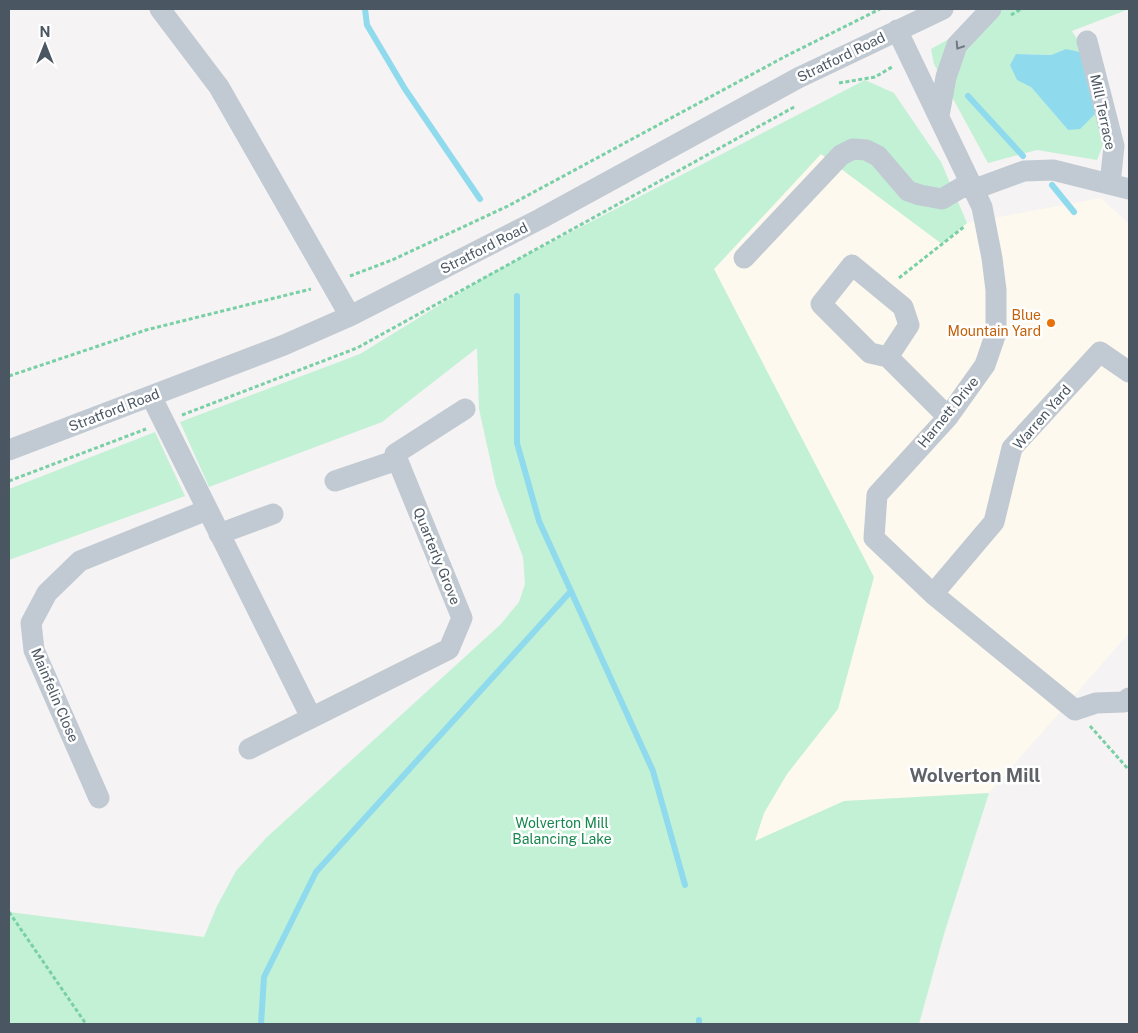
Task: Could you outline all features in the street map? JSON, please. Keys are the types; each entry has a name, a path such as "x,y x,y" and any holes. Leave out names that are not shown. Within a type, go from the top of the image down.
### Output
{"street":[{"path":"160,9 219,87 350,316"},
{"name":"Stratford Road","path":"9,450 284,345 350,316 540,219 798,78 943,9"},
{"path":"939,116 946,77 957,46 991,9"},
{"name":"Harnett Drive","path":"897,30 974,194 992,258 996,290 996,333 985,365 948,417 877,495 874,538 933,594 1075,710"},
{"name":"Mill Terrace","path":"1087,41 1114,146 1120,186"},
{"path":"744,258 841,155 853,149 866,150 878,156 908,191 942,199 974,194 1024,172 1053,170 1120,186"},
{"path":"888,357 909,325 903,307 852,265 821,304 870,353 888,357 948,417"},
{"name":"Warren Yard","path":"933,594 994,522 1012,448 1100,352 1129,372"},
{"path":"151,396 311,717"},
{"path":"336,481 397,460 395,454 465,409"},
{"name":"Quarterly Grove","path":"249,749 449,648 462,618 397,460"},
{"name":"Mainfelin Close","path":"99,798 34,650 32,623 47,593 80,561 207,510"},
{"path":"219,534 273,514"},
{"path":"1075,710 1096,703 1124,702 1129,698"}],"path":[{"path":"9,376 146,330 332,284 392,260 508,206 751,75 880,9"},
{"path":"883,290 967,224 974,194"},
{"path":"1075,710 1129,770"},
{"path":"9,912 86,1024"}],"shaded area":[{"path":"821,154 942,244 967,223 1101,198 1129,224 1129,633 989,793 844,801 754,842 764,813 787,774 838,709 714,269"}],"green space":[{"path":"1002,9 1129,9 1072,31 1082,47 1104,142 1097,160 1037,150 988,163 934,64 931,49","holes":["1066,49 1068,130 1031,87 1016,54 1051,55"]},
{"name":"Wolverton Mill Balancing Lake","path":"865,80 894,93 941,162 967,223 942,244 821,154 714,269 874,577 838,709 787,774 764,813 755,841 844,801 989,793 944,934 919,1024 9,1024 9,912 204,937 217,906 236,871 266,838 500,625 519,602 525,584 523,557 496,486 479,409 477,348 382,422 209,487 180,422 360,354 490,274"},
{"path":"155,432 185,496 9,560 9,489"}],"water":[{"path":"1066,49 1080,52 1095,114 1080,129 1068,130 1031,87 1017,80 1010,65 1016,54 1051,55"}],"waterway":[{"path":"365,9 367,25 405,89 480,199"},
{"path":"968,96 1023,156"},
{"path":"1052,185 1074,212"},
{"path":"517,296 517,443 539,521 653,771 685,885"},
{"path":"261,1024 264,977 316,872 571,591"}],"place":[{"name":"Blue Mountain Yard","path":"1051,323"}],"district":[{"name":"Wolverton Mill","path":"975,775"}]}
